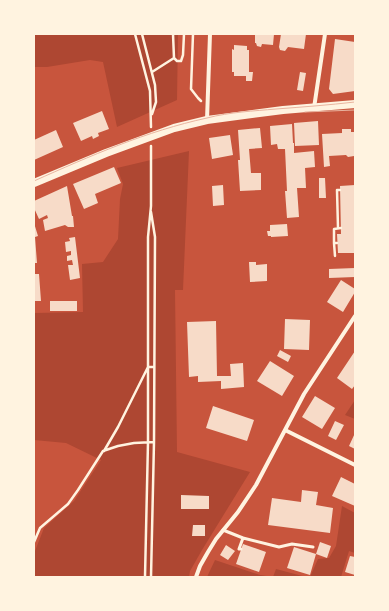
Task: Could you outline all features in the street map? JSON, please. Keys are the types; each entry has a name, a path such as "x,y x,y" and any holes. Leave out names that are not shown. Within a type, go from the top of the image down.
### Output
{"main road":[{"path":"34,183 106,153 174,128 207,120 278,111 355,104"}],"street":[{"path":"207,120 210,34"},
{"path":"314,108 325,34"},
{"path":"196,577 208,552 256,485 304,394 355,316"},
{"path":"285,430 355,465"}],"lane":[{"path":"223,530 244,538 279,547 292,544 313,547"},
{"path":"241,549 239,549 244,538"}],"path":[{"path":"136,34 148,82 152,114 156,102 155,85 142,34"},
{"path":"173,34 174,58"},
{"path":"174,58 177,61 181,61 182,59 184,34"},
{"path":"193,34 191,89 198,98 207,104"},
{"path":"152,72 174,58"},
{"path":"145,577 148,442 148,237 151,206 151,159"},
{"path":"335,256 336,243 334,228 340,228 337,190 340,190"},
{"path":"151,206 155,237 154,442 151,577"},
{"path":"148,367 154,367"},
{"path":"34,542 40,528 68,504 103,451 125,414 148,367"},
{"path":"103,451 134,443 154,442"}],"shaded area":[{"path":"34,34 178,34 177,100 117,127 103,62 90,60 47,67 34,67"},
{"path":"189,151 183,290 175,290 177,452 250,472 202,550 190,571 189,577 35,577 35,551 44,528 74,501 101,460 66,443 34,440 34,313 83,312 82,264 103,262 118,239 120,199 123,184 117,168"},
{"path":"355,400 355,419 345,415"},
{"path":"342,506 355,513 355,553 349,551 341,577 310,577 318,559 329,558 336,546"},
{"path":"215,560 260,575 273,577 207,577"},
{"path":"276,569 306,577 273,577"}],"building":[{"path":"255,34 274,34 273,45 262,44 261,47 257,46 255,43"},
{"path":"281,34 306,34 304,49 288,47 285,51 280,50"},
{"path":"335,39 355,42 355,91 333,94 329,89"},
{"path":"234,45 247,46 247,50 249,50 249,72 253,72 252,81 246,81 246,76 234,76 234,72 232,72 232,49 234,50"},
{"path":"300,72 306,73 303,91 297,90"},
{"path":"102,111 109,129 98,133 99,136 93,139 92,136 81,141 73,123"},
{"path":"318,121 319,145 295,146 294,123"},
{"path":"292,124 294,153 314,151 315,167 305,168 306,188 297,188 299,217 287,218 285,191 287,191 285,149 278,149 277,144 271,145 270,126"},
{"path":"260,128 262,148 249,149 251,173 261,173 261,190 240,191 238,130"},
{"path":"342,129 351,129 351,132 355,132 355,154 354,156 348,157 346,155 329,156 330,166 324,167 322,134 342,133"},
{"path":"56,130 63,147 34,160 34,140"},
{"path":"230,135 233,155 212,159 209,138"},
{"path":"114,167 121,183 95,194 98,203 84,209 73,184"},
{"path":"319,178 325,178 326,198 319,198"},
{"path":"223,185 224,205 213,206 212,186"},
{"path":"355,185 355,253 338,253 337,234 341,234 340,186"},
{"path":"67,186 74,227 68,227 65,225 45,231 43,220 48,218 47,215 39,219 34,208 34,201"},
{"path":"34,223 38,236 35,237 37,263 34,263"},
{"path":"287,224 288,236 268,236 267,231 270,231 270,225"},
{"path":"75,237 80,278 70,280 68,265 73,265 72,260 67,261 67,256 71,255 71,251 66,252 65,242 70,241 69,238"},
{"path":"249,262 256,262 256,265 267,264 267,281 250,282"},
{"path":"355,268 355,277 329,278 329,269"},
{"path":"34,274 39,274 41,301 34,301"},
{"path":"341,280 355,289 355,292 343,312 327,302"},
{"path":"50,301 77,301 77,311 50,311"},
{"path":"285,319 310,320 309,350 284,349"},
{"path":"216,321 217,376 231,376 230,364 243,363 244,387 221,389 221,381 198,382 198,376 189,377 187,322"},
{"path":"280,350 291,356 288,362 277,356"},
{"path":"355,351 355,385 352,389 337,378"},
{"path":"270,361 294,376 282,396 257,381"},
{"path":"315,396 335,408 322,429 302,417"},
{"path":"213,406 254,420 247,441 206,428"},
{"path":"335,421 344,425 336,440 328,436"},
{"path":"355,433 355,449 349,446"},
{"path":"341,477 355,484 355,506 332,496"},
{"path":"302,490 318,492 316,505 333,508 330,533 268,525 272,498 301,502"},
{"path":"181,495 209,496 209,509 181,509"},
{"path":"193,525 205,525 205,536 192,536"},
{"path":"320,542 331,546 327,558 316,554"},
{"path":"243,544 266,552 259,572 236,564"},
{"path":"226,545 235,551 228,560 220,555"},
{"path":"294,547 316,554 310,575 287,568"},
{"path":"350,556 355,557 355,575 345,572"}],"tram line":[{"path":"34,181 119,145 185,123 233,113 355,102"},
{"path":"305,112 355,110"}]}
